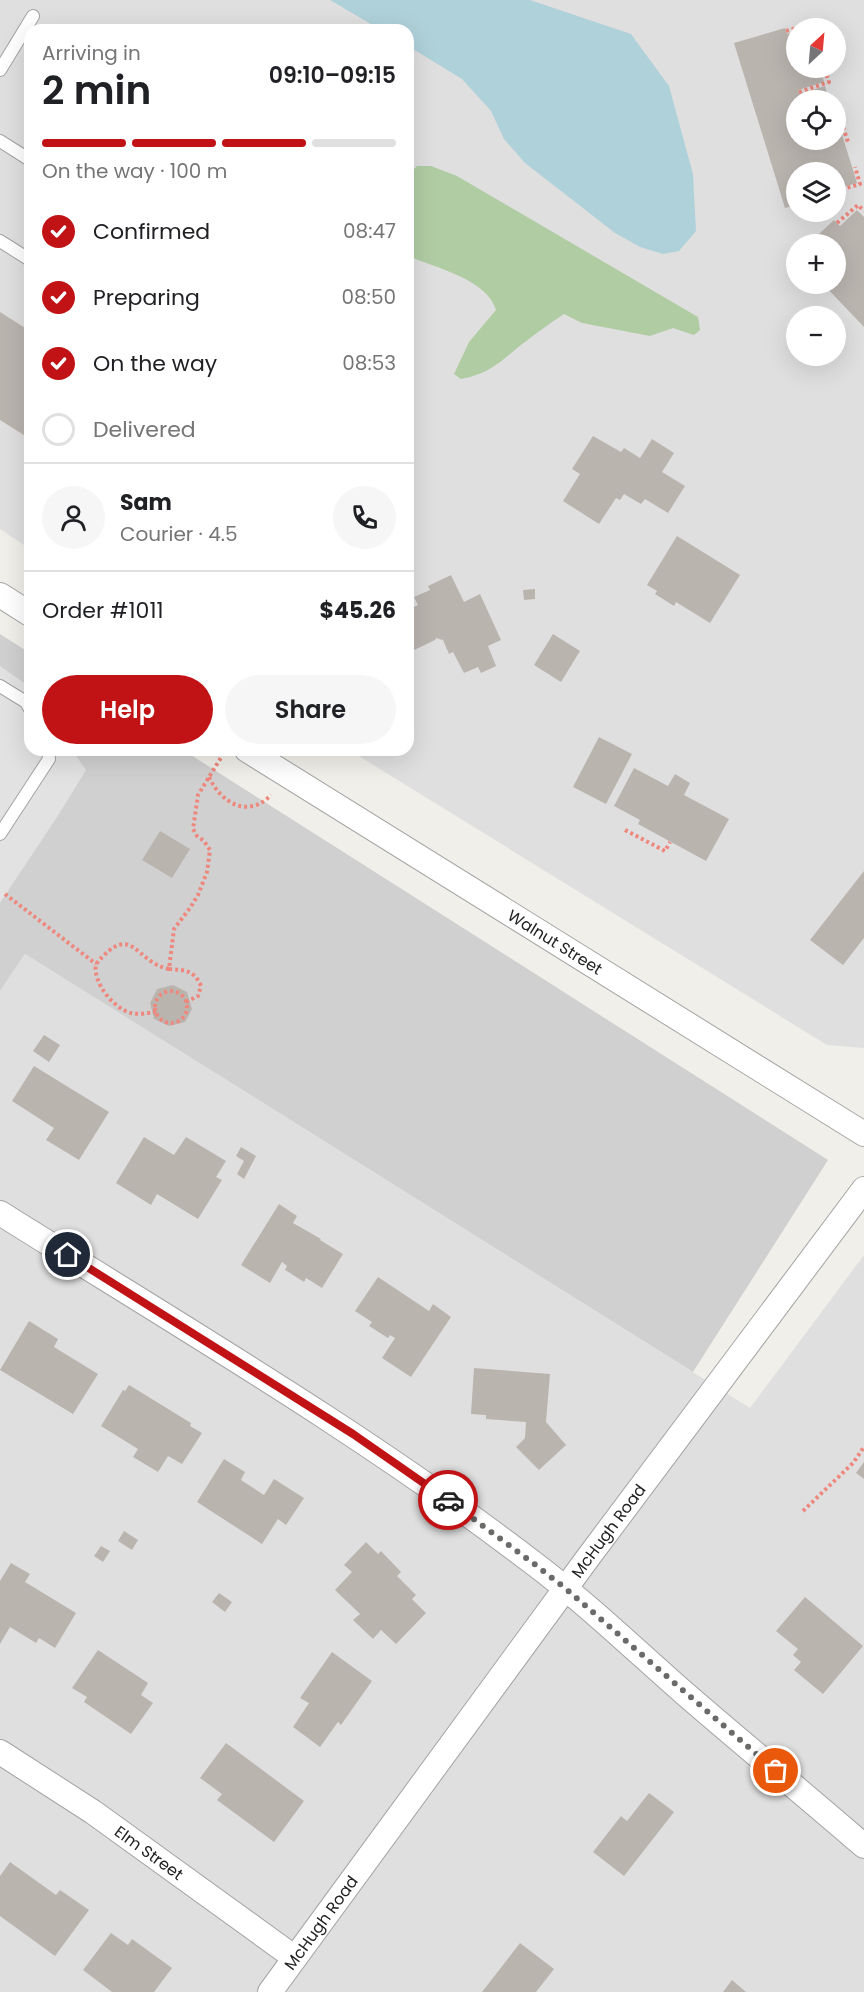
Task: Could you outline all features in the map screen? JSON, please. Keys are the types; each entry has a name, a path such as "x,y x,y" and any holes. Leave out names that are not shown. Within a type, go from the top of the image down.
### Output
{"street":[{"path":"0,595 24,610"},
{"name":"Walnut Street","path":"258,756 864,1134"},
{"name":"McHugh Road","path":"270,1992 565,1588 864,1188"},
{"path":"0,1213 353,1434 444,1497 565,1588 864,1846"},
{"name":"Elm Street","path":"0,1752 93,1812 295,1958"}],"lane":[{"path":"28,24 33,16"},
{"path":"0,70 24,31"},
{"path":"0,141 24,156"},
{"path":"0,241 24,256"},
{"path":"0,686 24,701"},
{"path":"0,834 49,759 49,756"}],"path":[{"path":"805,90 829,82 828,78"},
{"path":"846,135 848,142"},
{"path":"846,188 860,184 855,167"},
{"path":"837,223 858,205 864,211"},
{"path":"169,969 174,929 195,901 207,872 210,850 193,829 198,795 221,756"},
{"path":"209,776 215,790 227,801 244,807 263,803 275,790"},
{"path":"626,830 665,851 670,843"},
{"path":"5,894 96,964"},
{"path":"156,1012 132,1013 118,1006 95,974 96,964 110,949 124,944 138,949 156,965 190,971 198,978 201,986 198,996 186,1002"},
{"path":"173,990 180,994 186,1002 187,1012 177,1023 165,1022 156,1012 157,1000 165,992 173,990"},
{"path":"803,1510 853,1463 864,1447"}],"shaded area":[{"path":"0,0 864,0 864,1048 827,1045 359,756 414,756 414,24 24,24 24,545 0,529"},
{"path":"0,634 24,649 24,756 192,756 828,1160 693,1372 25,954 0,991"},
{"path":"0,666 24,683 24,756 76,756 86,770 0,903"},
{"path":"25,954 750,1408 864,1255 864,1992 0,1992 0,991"}],"green space":[{"path":"417,166 431,166 457,176 698,317 700,330 694,335 673,328 650,336 582,323 564,314 490,368 482,373 461,379 454,374 469,342 496,310 491,299 472,282 414,258 414,169"}],"water":[{"path":"330,0 530,0 631,34 669,86 693,174 696,231 679,251 663,254 640,247 615,233 525,163 504,139 491,111 462,79 414,50 414,24 371,24"}],"building":[{"path":"785,28 786,78 823,78 824,82 798,90 786,90 786,150 846,150 846,148 857,183 846,186 846,162 786,162 785,208 734,43"},
{"path":"825,86 826,90 812,90"},
{"path":"857,210 864,217 864,327 833,294 846,294 846,234 819,234 832,222 836,222 840,226"},
{"path":"0,312 24,327 24,435 0,420"},
{"path":"593,436 621,452 624,448 640,458 652,439 674,453 662,472 685,486 668,513 645,499 641,504 624,494 620,500 616,498 599,524 563,501 580,474 572,469"},
{"path":"677,536 740,575 710,623 676,602 674,606 655,594 657,591 647,585"},
{"path":"451,575 464,602 480,594 501,640 488,646 496,666 481,673 478,667 464,673 453,652 449,654 443,640 436,638 414,650 414,607 418,605 414,597 430,590 428,586"},
{"path":"535,589 535,599 524,600 523,590"},
{"path":"553,634 580,651 561,682 534,665"},
{"path":"599,737 632,754 606,804 573,787"},
{"path":"634,768 668,786 675,774 690,783 684,795 729,819 706,861 638,824 640,820 614,806"},
{"path":"160,831 190,849 172,878 142,860"},
{"path":"864,871 864,938 843,965 810,940"},
{"path":"173,985 187,992 192,1009 185,1022 169,1026 154,1019 150,1003 157,989"},
{"path":"44,1035 60,1045 49,1062 33,1051"},
{"path":"34,1066 109,1112 79,1160 46,1140 54,1128 12,1101"},
{"path":"144,1137 174,1155 186,1137 226,1161 216,1177 222,1180 198,1219 157,1194 151,1205 116,1183"},
{"path":"241,1147 256,1156 244,1179 237,1174 244,1161 236,1156"},
{"path":"279,1204 297,1216 293,1223 343,1254 322,1288 306,1278 304,1282 285,1270 287,1266 282,1262 270,1283 241,1265"},
{"path":"378,1277 429,1311 433,1304 451,1317 411,1377 382,1358 395,1338 390,1335 388,1338 369,1326 372,1322 355,1311"},
{"path":"29,1321 58,1339 54,1347 98,1374 73,1414 0,1370"},
{"path":"474,1368 550,1374 546,1422 566,1445 539,1470 516,1447 525,1438 526,1422 486,1419 486,1415 471,1414"},
{"path":"129,1385 191,1423 190,1426 202,1433 182,1464 168,1456 158,1472 133,1457 138,1449 101,1426 123,1390 125,1391"},
{"path":"224,1459 245,1472 241,1480 264,1495 274,1479 304,1498 286,1525 278,1519 262,1544 197,1502"},
{"path":"864,1462 864,1479 856,1473"},
{"path":"124,1531 138,1540 132,1550 118,1541"},
{"path":"366,1542 378,1554 381,1551 401,1572 397,1576 416,1595 412,1599 426,1613 396,1644 381,1630 373,1639 353,1620 360,1614 335,1590 352,1572 344,1565"},
{"path":"101,1546 110,1551 103,1562 94,1556"},
{"path":"11,1563 30,1574 25,1582 76,1613 55,1648 39,1638 36,1643 10,1627 0,1644 0,1581"},
{"path":"219,1593 232,1602 225,1612 212,1602"},
{"path":"805,1597 863,1646 823,1694 794,1670 801,1662 793,1655 798,1649 776,1631"},
{"path":"98,1650 148,1683 141,1695 153,1703 131,1734 84,1702 87,1697 72,1688"},
{"path":"332,1652 372,1681 341,1725 338,1722 320,1747 293,1727 309,1703 300,1698"},
{"path":"226,1743 304,1801 274,1842 217,1800 222,1794 200,1778"},
{"path":"649,1793 674,1812 624,1876 593,1852 621,1816 627,1821"},
{"path":"10,1862 56,1895 60,1890 89,1910 55,1956 0,1916 0,1876"},
{"path":"111,1933 128,1945 132,1939 172,1968 154,1992 112,1992 83,1970"},
{"path":"520,1943 554,1969 536,1992 482,1992"},
{"path":"732,1980 746,1992 723,1992"}],"way so far":[{"path":"448,1500 565,1588 776,1771"}],"route":[{"path":"68,1255 353,1434 448,1500"}]}
